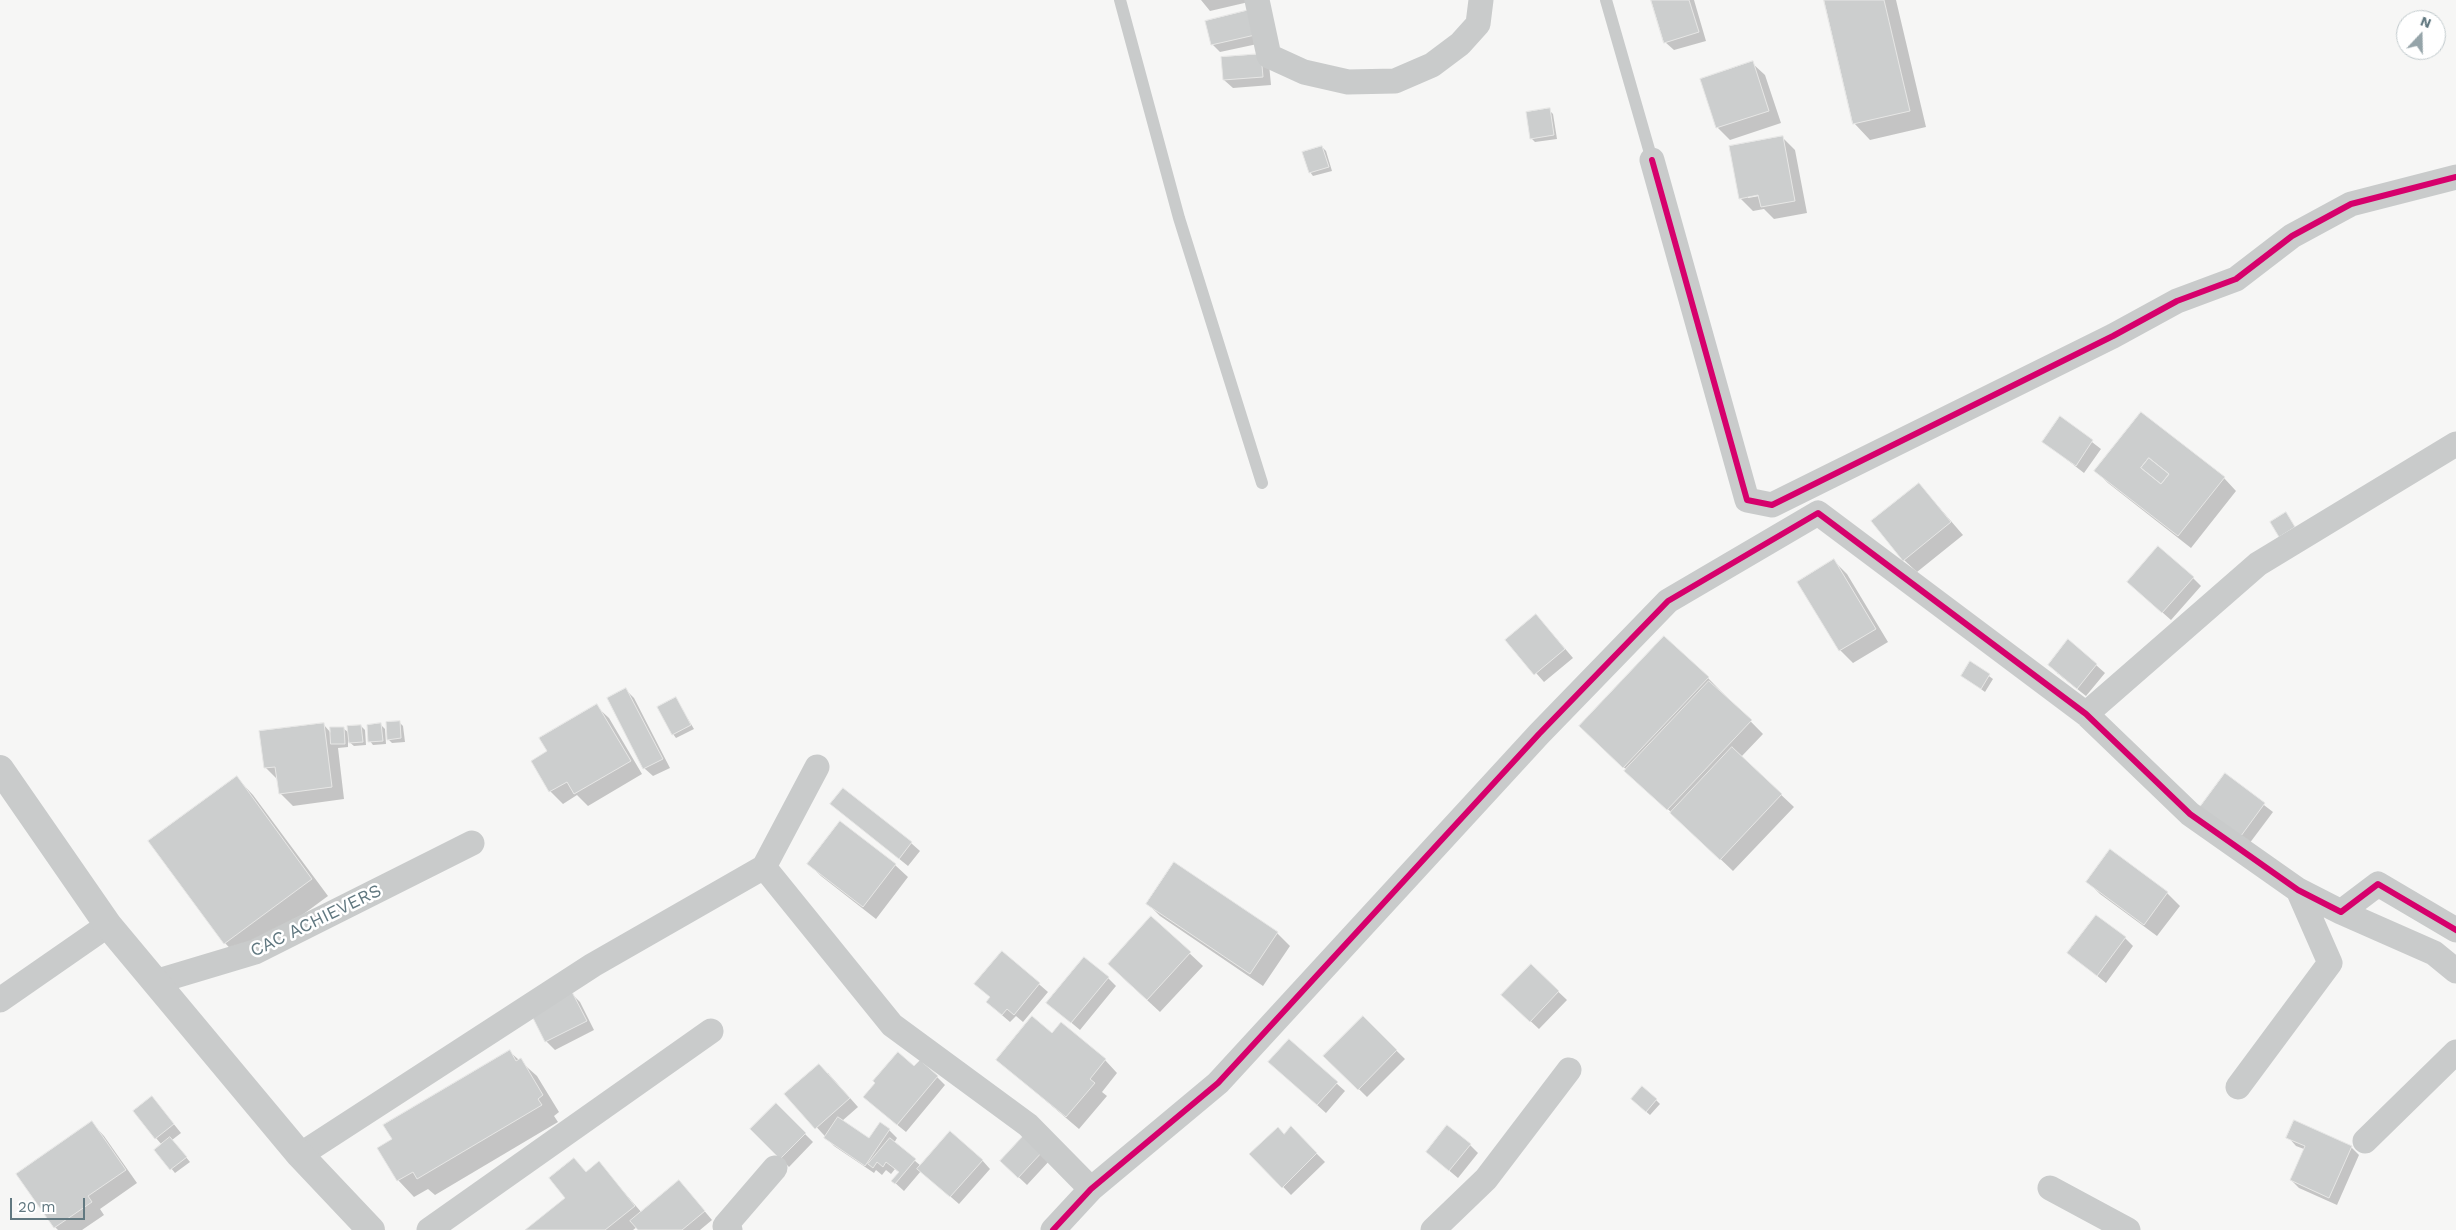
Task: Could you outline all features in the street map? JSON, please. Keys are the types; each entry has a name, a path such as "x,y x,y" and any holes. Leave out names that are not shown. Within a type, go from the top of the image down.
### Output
{"street":[{"path":"1257,0 1270,56 1304,72 1348,82 1396,82 1432,65 1460,44 1478,24 1481,0"},
{"path":"1652,160 1747,500 1772,505 2113,336 2177,301 2236,279 2292,236 2351,204 2456,177"},
{"path":"2086,714 2258,564 2456,444"},
{"path":"1053,1230 1091,1189 1218,1083 1539,734 1668,601 1818,513 2086,714 2190,814 2298,890 2341,912 2434,953 2456,971"},
{"path":"300,1154 593,965 764,868 817,766"},
{"path":"0,769 108,925 300,1154 371,1230"},
{"name":"CAC ACHIEVERS","path":"155,982 255,952 472,843"},
{"path":"764,868 892,1025 1028,1125 1091,1189"},
{"path":"2341,912 2378,884 2456,930"},
{"path":"2238,1087 2330,963 2298,890"},
{"path":"0,1000 108,925"},
{"path":"429,1230 711,1031"},
{"path":"2365,1141 2456,1052"},
{"path":"1433,1230 1486,1179 1569,1070"},
{"path":"730,1230 725,1226 775,1168"},
{"path":"2050,1188 2128,1230"}],"lane":[{"path":"1120,0 1179,218 1262,482"},
{"path":"1606,0 1652,160"}],"building":[{"path":"1651,0 1689,0 1699,32 1664,43"},
{"path":"1824,0 1884,0 1910,111 1853,124"},
{"path":"1249,10 1255,35 1211,45 1205,21"},
{"path":"1261,54 1263,77 1223,80 1221,57"},
{"path":"1753,61 1769,111 1716,128 1700,79"},
{"path":"1550,108 1554,135 1530,139 1526,112"},
{"path":"1783,136 1795,201 1761,207 1758,195 1739,199 1729,146"},
{"path":"1322,146 1329,167 1309,173 1302,152"},
{"path":"2141,412 2225,477 2178,536 2094,471","holes":["2149,458 2169,474 2161,484 2141,468"]},
{"path":"2060,416 2093,440 2076,466 2042,442"},
{"path":"2149,458 2169,474 2161,484 2141,468"},
{"path":"1919,483 1951,522 1903,561 1871,521"},
{"path":"2286,512 2295,527 2279,537 2270,522"},
{"path":"2158,546 2194,577 2162,613 2127,582"},
{"path":"1834,559 1876,629 1839,651 1797,582"},
{"path":"1536,614 1565,649 1534,675 1505,640"},
{"path":"1664,636 1709,677 1623,768 1579,726"},
{"path":"2068,639 2097,664 2077,689 2048,665"},
{"path":"1970,661 1990,674 1981,689 1961,676"},
{"path":"1709,681 1752,720 1667,810 1624,771"},
{"path":"626,688 663,759 643,769 607,698"},
{"path":"676,697 691,725 672,735 657,707"},
{"path":"597,704 631,761 574,794 567,782 549,792 531,761 547,751 539,738"},
{"path":"400,721 401,738 387,740 386,722"},
{"path":"324,723 332,787 279,794 275,767 264,768 259,731"},
{"path":"381,723 383,741 368,742 367,725"},
{"path":"361,725 363,742 349,743 347,726"},
{"path":"330,727 344,727 345,744 331,744"},
{"path":"1732,747 1782,794 1720,860 1670,813"},
{"path":"2225,773 2265,803 2238,840 2197,811"},
{"path":"237,776 312,879 224,944 148,841"},
{"path":"843,788 912,842 899,859 830,804"},
{"path":"840,821 896,864 863,907 807,864"},
{"path":"2110,849 2168,892 2144,925 2086,882"},
{"path":"1174,862 1278,932 1250,974 1146,904"},
{"path":"2096,915 2126,937 2097,976 2067,953"},
{"path":"1151,916 1191,952 1147,1000 1108,964"},
{"path":"1002,951 1040,983 1014,1015 1007,1009 1002,1015 986,1002 990,997 974,984"},
{"path":"1084,957 1109,977 1071,1023 1046,1003"},
{"path":"1531,964 1559,991 1530,1022 1501,995"},
{"path":"572,992 587,1021 545,1042 530,1012"},
{"path":"1032,1016 1052,1033 1061,1022 1106,1059 1090,1079 1095,1083 1066,1117 996,1060"},
{"path":"1363,1016 1397,1050 1358,1090 1323,1056"},
{"path":"1289,1039 1338,1082 1317,1105 1268,1062"},
{"path":"510,1050 516,1061 521,1058 543,1095 538,1099 542,1105 417,1179 413,1172 397,1181 377,1148 392,1139 383,1125"},
{"path":"898,1052 914,1066 920,1060 938,1076 897,1125 863,1097 875,1083 873,1081"},
{"path":"819,1064 850,1098 815,1129 784,1094"},
{"path":"1642,1086 1657,1099 1646,1112 1631,1099"},
{"path":"152,1096 174,1124 155,1139 133,1111"},
{"path":"776,1103 806,1133 780,1159 750,1129"},
{"path":"838,1117 869,1138 880,1122 890,1129 865,1166 824,1138"},
{"path":"2294,1120 2352,1146 2329,1198 2290,1180 2305,1146 2286,1138"},
{"path":"92,1121 126,1170 88,1196 92,1202 54,1228 16,1174"},
{"path":"1447,1125 1471,1144 1449,1171 1426,1152"},
{"path":"1291,1126 1317,1153 1282,1188 1249,1154 1278,1127 1284,1134"},
{"path":"950,1131 983,1160 950,1197 917,1169"},
{"path":"1026,1133 1044,1150 1018,1178 1000,1161"},
{"path":"170,1137 187,1157 170,1170 154,1150"},
{"path":"890,1138 916,1159 895,1184 891,1181 899,1172 886,1162 883,1167 877,1162 873,1168 868,1164"},
{"path":"574,1158 586,1172 599,1161 635,1206 605,1230 525,1230 565,1198 549,1178"},
{"path":"679,1180 705,1211 682,1230 638,1230 630,1221"}],"cycle path":[{"path":"1652,160 1747,500 1772,505 2113,336 2177,301 2236,279 2292,236 2351,204 2456,177"},
{"path":"1053,1230 1091,1189 1218,1083 1539,734 1668,601 1818,513 2086,714 2190,814 2298,890 2341,912 2378,884 2456,930"}]}
